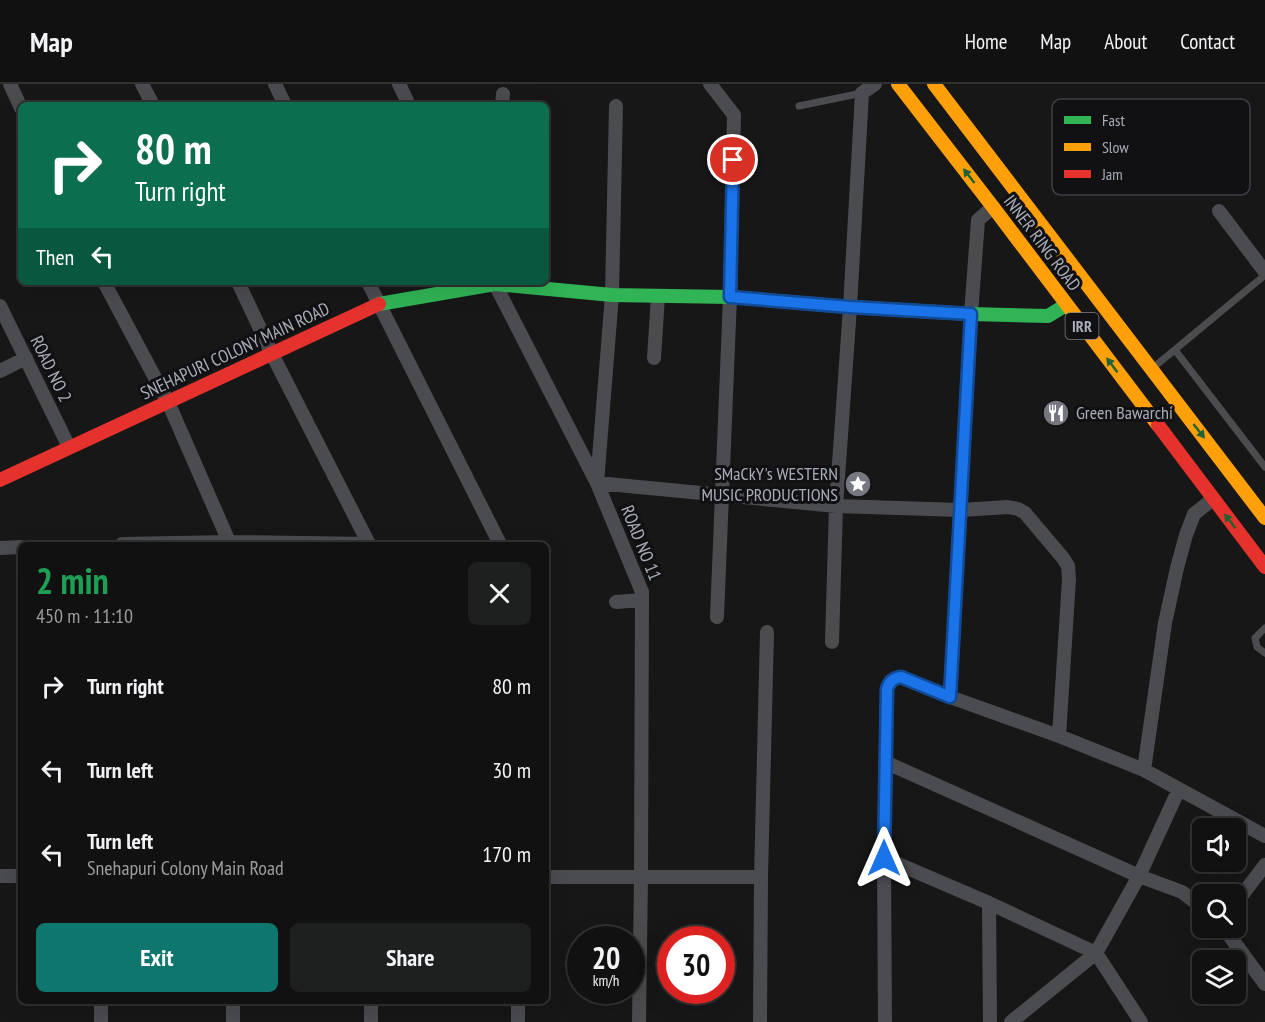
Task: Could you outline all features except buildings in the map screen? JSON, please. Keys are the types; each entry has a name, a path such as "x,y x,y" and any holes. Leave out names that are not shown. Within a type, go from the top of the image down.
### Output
{"main road":[{"name":"INNER RING ROAD","path":"898,84 1265,567"},
{"name":"INNER RING ROAD","path":"934,84 1265,518"},
{"name":"SNEHAPURI COLONY MAIN ROAD","path":"0,480 379,304 484,285"},
{"name":"SNEHAPURI COLONY MAIN ROAD","path":"514,285 612,295 730,297 971,314 1048,316 1066,305"}],"street":[{"path":"10,84 18,102"},
{"path":"142,84 151,102"},
{"path":"275,84 284,102"},
{"path":"399,84 408,102"},
{"path":"710,84 734,115 730,297 717,617"},
{"path":"832,642 836,506 862,93 874,84"},
{"path":"616,106 612,295 597,483 836,506 961,510 1008,507 1018,509 1025,513 1068,566 1070,579 1059,736"},
{"path":"950,697 978,220 993,207"},
{"path":"1219,211 1265,273"},
{"path":"106,285 168,402 230,542"},
{"path":"239,285 368,542"},
{"path":"370,285 499,542"},
{"name":"ROAD NO 11","path":"496,285 597,483 642,591 639,1022"},
{"path":"654,358 658,296"},
{"name":"ROAD NO 2","path":"0,306 69,447"},
{"path":"0,371 26,358"},
{"path":"1144,770 1165,623 1177,568 1194,514 1213,499"},
{"path":"0,548 18,547"},
{"path":"616,602 642,600"},
{"path":"760,1022 767,632"},
{"path":"885,1022 885,762 887,689 892,680 901,677 1144,770 1265,836"},
{"path":"885,762 1139,876 1182,892 1192,900"},
{"path":"1011,1022 1096,952 1139,876 1179,789"},
{"path":"884,858 1096,952 1140,1022"},
{"path":"1246,890 1265,865"},
{"path":"0,876 18,876"},
{"path":"549,877 761,877"},
{"path":"989,903 990,1022"},
{"path":"1231,938 1265,984"},
{"path":"101,1004 101,1022"},
{"path":"233,1004 233,1022"},
{"path":"371,1004 371,1022"},
{"path":"518,1004 518,1022"}],"lane":[{"path":"799,106 862,93"},
{"path":"1151,369 1265,273"},
{"path":"1175,350 1265,467"},
{"path":"1265,628 1255,638 1257,646 1265,653"}],"traffic: fast":[{"path":"379,304 489,285"},
{"path":"506,285 612,295 730,297 971,314 1048,316 1066,305"}],"traffic: slow":[{"path":"898,84 1158,425"},
{"path":"934,84 1265,518"}],"traffic: jam":[{"path":"0,480 379,304"},
{"path":"1158,425 1265,567"}],"place":[{"name":"Green Bawarchi","path":"1056,413"},
{"name":"SMaCkY's WESTERN MUSIC PRODUCTIONS","path":"858,484"}],"route":[{"path":"733,160 730,297 971,314 950,697 901,677 888,684 884,858"}]}
